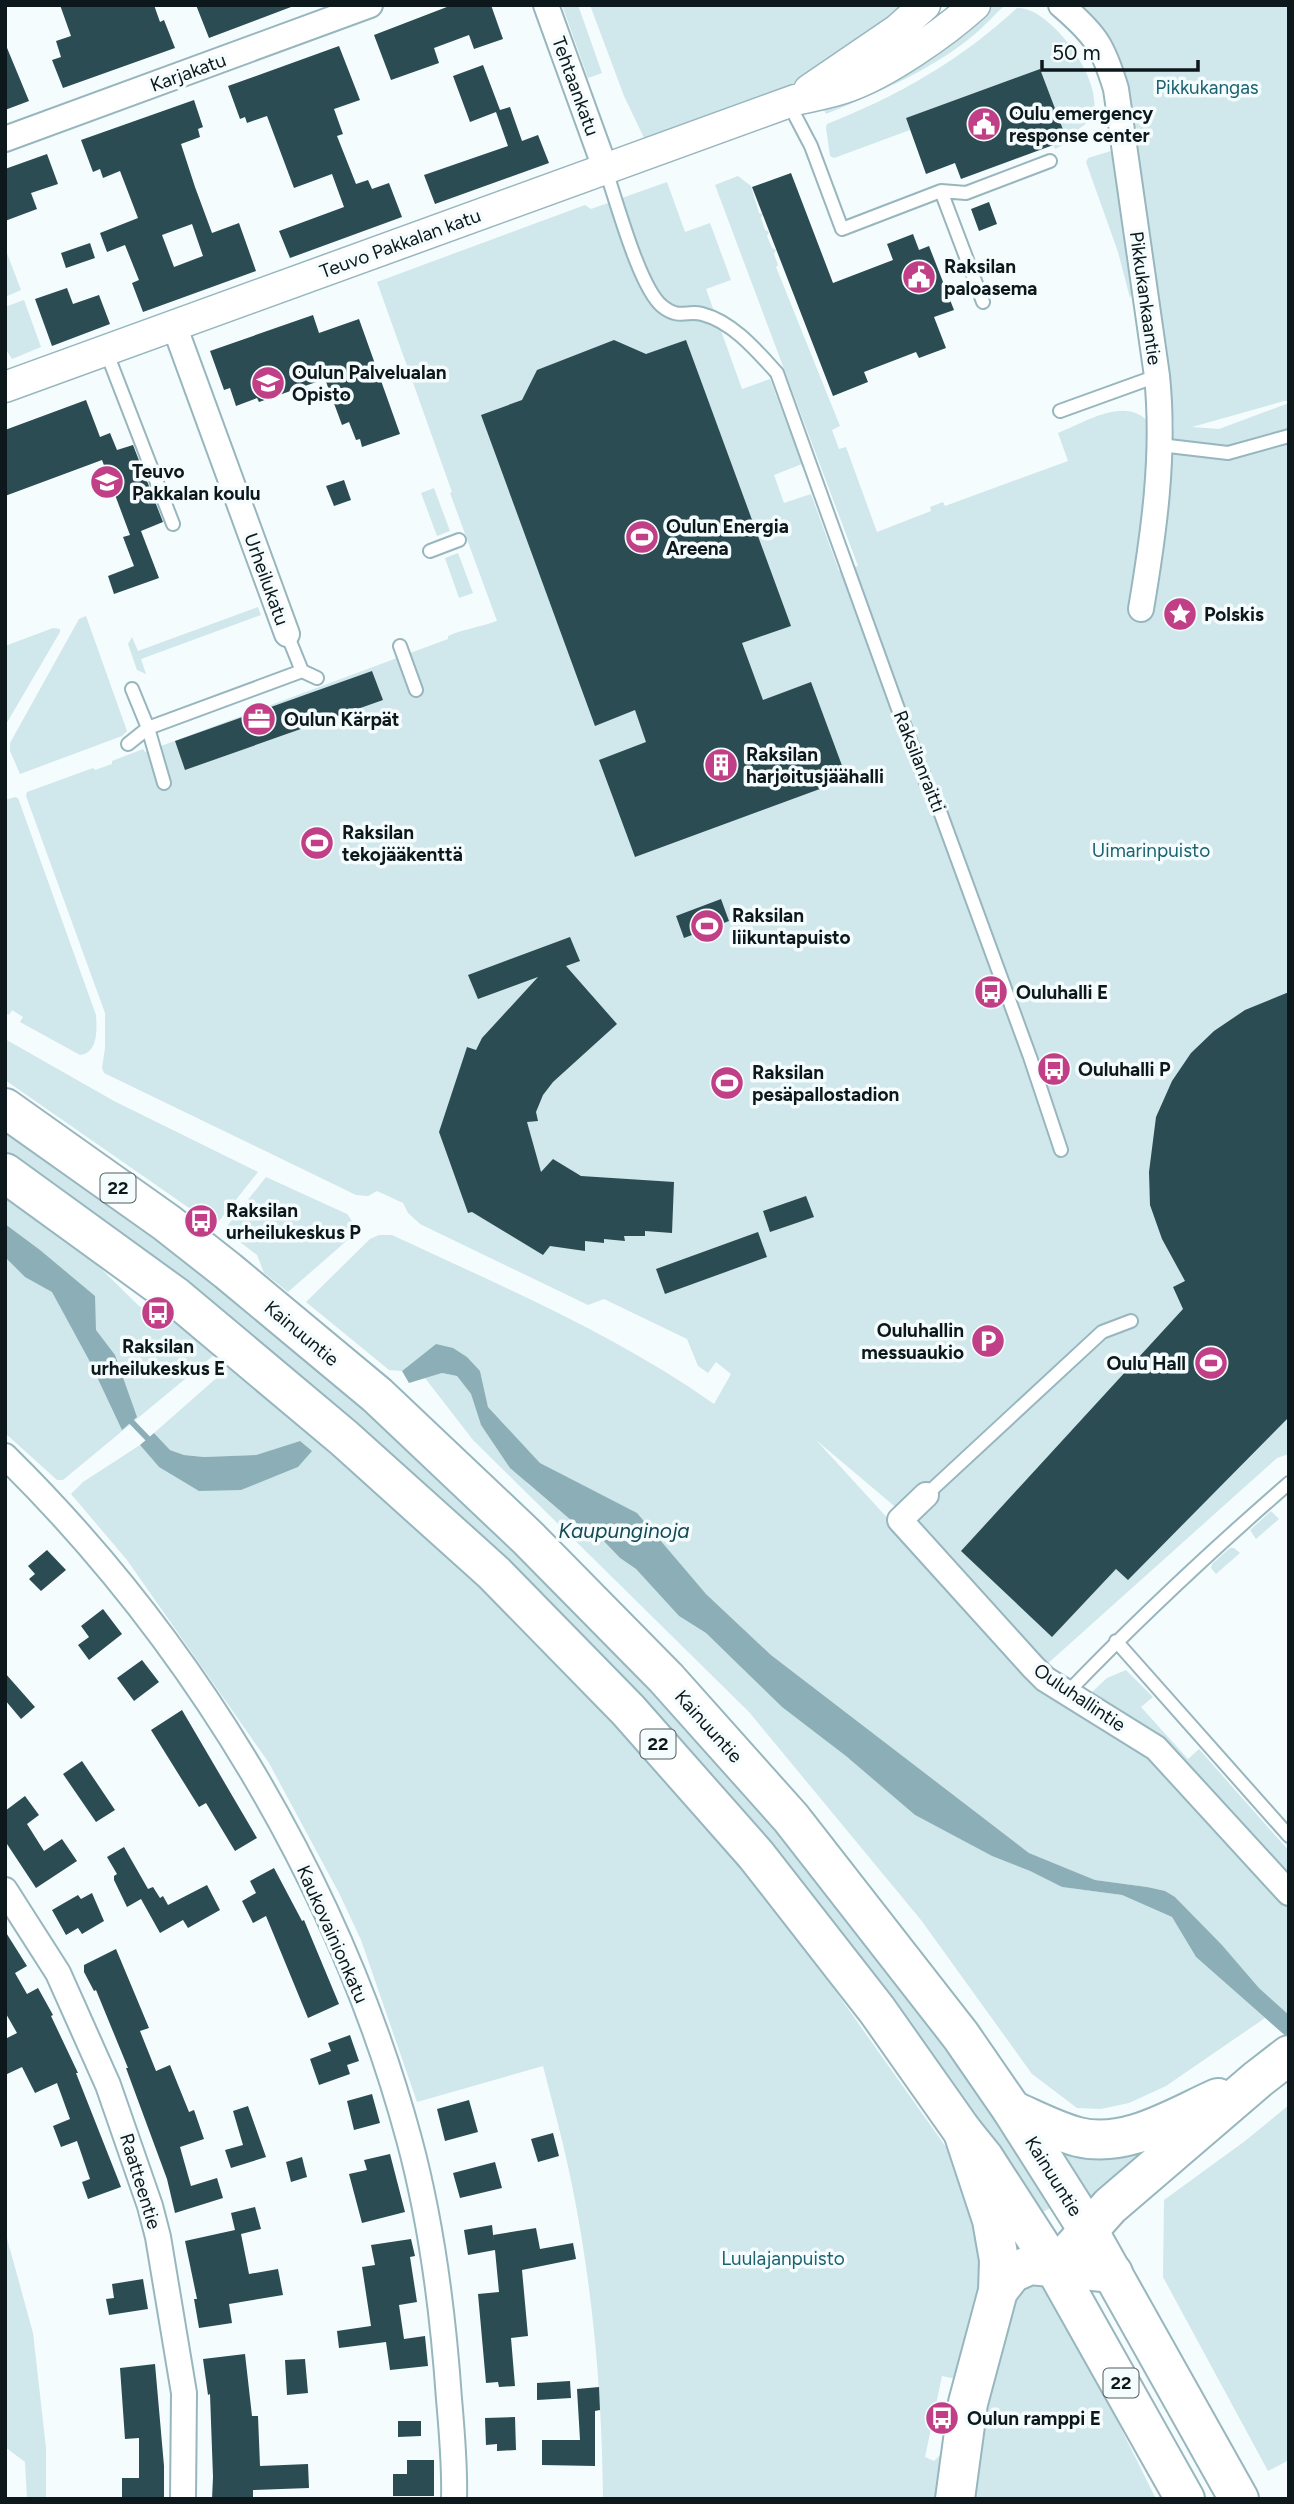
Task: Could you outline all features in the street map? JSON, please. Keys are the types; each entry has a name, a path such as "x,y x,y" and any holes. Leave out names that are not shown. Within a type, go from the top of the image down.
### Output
{"highway":[{"name":"Kainuuntie","path":"5,1108 167,1223 377,1395 527,1537 666,1678 791,1818 961,2036 1012,2110 1088,2230 1239,2499"},
{"name":"22","path":"5,1173 176,1297 344,1438 494,1573 628,1710 756,1855 877,2010 984,2158 1055,2268 1185,2499"},
{"path":"1055,2268 1110,2207 1289,2055"},
{"path":"1012,2110 1076,2136 1097,2140 1117,2139 1149,2129 1258,2079"},
{"path":"955,2499 968,2403 998,2291 999,2260 995,2231 963,2132"},
{"path":"998,2291 1012,2273 1030,2265 1113,2273"}],"street":[{"name":"Karjakatu","path":"5,139 370,5"},
{"name":"Tehtaankatu","path":"546,5 605,168"},
{"name":"Teuvo Pakkalan katu","path":"791,101 897,30 925,5"},
{"name":"Teuvo Pakkalan katu","path":"5,387 791,101 849,87 895,63 936,36 975,5"},
{"name":"Pikkukankaantie","path":"1062,5 1082,24 1105,54 1116,89 1157,376 1161,419 1160,445 1152,549 1141,609"},
{"name":"Urheilukatu","path":"174,325 287,634"},
{"name":"Kaukovainionkatu","path":"5,1456 51,1501 96,1552 179,1662 265,1794 322,1902 371,2019 414,2158 435,2263 443,2324 455,2461 454,2499"},
{"name":"Ouluhallintie","path":"926,1495 900,1520 1032,1667 1067,1693 1156,1748 1289,1893"},
{"name":"Raatteentie","path":"5,1890 58,1973 116,2105 150,2206 158,2237 184,2393 183,2499"}],"lane":[{"path":"791,101 842,229 942,191 965,193 1050,161"},
{"name":"Raksilanraitti","path":"605,168 646,283 661,305 684,315 701,313 724,324 752,346 777,373 897,706 927,785 938,806 1027,1048 1061,1150"},
{"path":"942,191 983,302"},
{"path":"105,351 173,524"},
{"path":"1060,411 1157,376"},
{"path":"1160,445 1228,453 1289,436"},
{"path":"430,551 459,540"},
{"path":"287,634 302,671 317,678"},
{"path":"400,646 416,690"},
{"path":"128,744 148,728 302,671"},
{"path":"132,688 148,728 164,783"},
{"path":"926,1495 1102,1332 1131,1321"},
{"path":"1067,1693 1116,1641 1195,1565 1289,1483"},
{"path":"1116,1641 1289,1836"}],"green space":[{"path":"562,5 578,5 602,73 588,78"},
{"path":"590,5 907,5 832,63 790,85 645,140 624,96"},
{"path":"991,5 1005,5 953,51 900,81 826,114 823,108 959,34"},
{"name":"Raksilan liikuntapuisto","path":"1077,5 1289,5 1289,401 1192,427 1219,429 1289,403 1289,1454 1277,1458 1045,1666 1142,1750 1235,1852 1289,1905 1289,2015 1259,1988 1175,1897 1147,1887 1095,1880 1029,1853 771,1655 706,1594 579,1484 540,1463 488,1407 480,1371 436,1344 402,1371 389,1370 306,1302 370,1239 379,1235 392,1235 597,1333 714,1404 731,1374 716,1362 708,1373 698,1366 687,1339 604,1299 588,1305 420,1224 408,1213 403,1203 377,1191 368,1196 356,1195 104,1073 105,1013 26,796 27,792 93,768 95,770 112,764 112,761 143,749 145,752 448,639 448,636 497,621 377,282 585,205 591,209 667,182 685,232 710,223 731,280 706,289 742,389 770,379 802,464 774,475 784,503 811,494 839,571 858,566 715,185 738,176 751,186 759,213 763,214 761,218 765,230 769,232 767,236 772,248 776,250 776,267 840,426 832,430 839,449 846,447 877,532 931,511 930,507 943,502 945,506 1068,461 1058,433 1106,413 1130,412 1141,416 1151,425 1146,463 1172,455 1174,424 1123,75","holes":["816,1440 925,1532 1044,1664 935,1570"]},
{"path":"1017,8 1030,11 1044,19 1058,32 1072,48 1090,83 1094,99 1093,113 1086,123 1070,136 1070,142 1055,149 1053,145 1067,140 1040,69 906,118 910,130 834,158 830,156 827,124 904,89 928,75 974,44"},
{"path":"1111,151 1114,153 1132,291 1130,298 1118,252 1086,162 1088,158"},
{"path":"5,248 21,290 5,297"},
{"path":"24,300 41,347 12,359 5,348 5,307"},
{"path":"434,488 450,531 437,536 421,493"},
{"path":"458,553 473,593 459,598 445,558"},
{"path":"258,607 261,615 141,659 146,674 137,670 128,644 132,637 138,651"},
{"path":"86,616 127,731 122,736 20,774 10,751 10,743 79,619"},
{"path":"53,628 60,629 60,632 5,726 5,646"},
{"path":"18,798 96,1015 93,1045 90,1050 80,1055 20,1022 23,1017 12,1010 9,1015 5,1013 5,800"},
{"path":"5,1039 114,1101 258,1172 215,1226 5,1080"},
{"path":"5,1131 159,1240 262,1319 435,1470 690,1725 907,1989 1057,2204 1038,2215 785,1864 94,1216 5,1153"},
{"path":"266,1177 347,1214 353,1225 351,1237 288,1292 264,1273 257,1255 224,1230"},
{"path":"5,1197 85,1253 139,1306 164,1323 168,1318 204,1343 214,1355 63,1480 57,1480 5,1433"},
{"name":"Luulajanpuisto","path":"229,1367 346,1464 479,1586 615,1725 743,1868 800,1941 953,2157 987,2264 956,2379 942,2376 925,2457 934,2461 941,2454 938,2499 603,2499 601,2420 586,2263 569,2170 543,2066 417,2102 361,1940 339,1893 269,1763 127,1560 71,1494 83,1482 140,1445 159,1467 273,1477 298,1467 300,1441 256,1455 204,1457 170,1450 154,1433"},
{"path":"442,1373 457,1376 471,1394 481,1425 528,1484 572,1521 596,1533 620,1558 636,1569 679,1616 706,1633 782,1707 846,1755 915,1815 992,1856 1062,1887 1122,1895 1172,1917 1196,1957 1265,2018 1166,2086 1129,2103 1101,2109 1077,2108 1032,2074 921,1920 749,1712 473,1440 425,1378"},
{"path":"1271,1511 1279,1519 1256,1539 1250,1530"},
{"path":"1230,1548 1240,1553 1216,1574 1211,1568 1212,1564"},
{"path":"1126,1670 1153,1697 1141,1707 1188,1759 1199,1749 1289,1851 1289,1877 1156,1735 1091,1693 1107,1678"},
{"path":"1289,2105 1289,2460 1268,2471 1163,2277 1164,2200"},
{"path":"1169,2130 1093,2200 1060,2149"},
{"path":"5,2231 33,2333 46,2448 46,2499 27,2499 25,2462 5,2447"},
{"path":"1040,2283 1049,2290 1077,2340 1156,2499 969,2499 1002,2318 1024,2287"}],"water":[{"path":"5,1224 95,1296 96,1330 115,1355 137,1417 122,1430 89,1360 52,1292 25,1277 5,1257"},
{"name":"Kaupunginoja","path":"436,1344 453,1348 467,1357 480,1371 488,1407 540,1463 637,1513 706,1594 771,1655 1029,1853 1095,1880 1147,1887 1165,1891 1175,1897 1259,1988 1289,2015 1289,2039 1196,1957 1172,1917 1122,1895 1062,1887 992,1856 915,1815 846,1756 782,1707 706,1633 679,1616 636,1569 620,1558 596,1533 572,1521 510,1468 481,1425 471,1394 457,1376 442,1373 409,1383 402,1371"},
{"path":"154,1433 170,1450 184,1455 256,1455 300,1441 312,1451 298,1467 241,1490 199,1491 159,1467 140,1445"}],"building":[{"path":"60,5 154,5 160,22 164,20 175,48 63,88 52,60 61,57 56,41 71,36"},
{"path":"196,5 291,5 291,7 209,38"},
{"path":"452,5 491,5 503,39 474,49 469,35 434,48 439,63 391,80 374,35"},
{"path":"5,43 29,101 5,110"},
{"path":"339,46 360,100 334,109 343,134 337,136 356,184 368,180 372,189 389,183 402,217 290,258 279,231 344,207 332,174 294,188 267,116 247,123 245,117 240,119 228,86"},
{"path":"483,65 500,110 510,107 522,141 538,135 549,163 435,204 424,175 508,146 496,112 470,122 453,76"},
{"name":"Oulu emergency response center","path":"1040,69 1067,140 961,179 955,163 926,174 906,118"},
{"path":"194,100 203,127 198,129 200,137 181,144 195,187 212,233 239,223 256,271 143,312 132,283 139,280 125,245 107,252 100,233 138,218 120,171 103,178 100,169 93,172 81,140","holes":["192,224 203,256 174,267 162,235"]},
{"path":"47,154 58,184 31,193 37,209 5,221 5,169"},
{"path":"791,173 833,283 893,260 887,244 913,234 919,250 929,246 954,310 934,317 946,348 919,358 916,352 864,372 868,382 833,396 752,187"},
{"path":"989,202 997,224 979,231 971,209"},
{"path":"90,243 95,258 66,268 61,253"},
{"path":"67,288 73,304 99,295 110,324 52,346 35,299"},
{"name":"Oulun Palvelualan Opisto","path":"313,315 319,333 359,319 400,434 362,447 349,422 342,425 325,379 259,402 257,398 236,406 230,388 224,390 210,351"},
{"name":"Oulun Energia Areena","path":"614,340 646,354 686,340 791,626 742,643 763,700 811,682 847,779 635,857 599,760 646,742 635,710 595,726 481,415 522,400 537,370"},
{"path":"86,400 100,437 110,433 117,450 133,445 163,522 141,531 159,578 114,594 108,576 134,566 123,537 130,535 102,460 5,496 5,430"},
{"path":"344,480 351,500 334,506 326,486"},
{"path":"372,671 383,700 185,770 175,741"},
{"path":"721,899 729,921 684,938 676,916"},
{"path":"570,937 580,961 566,966 617,1024 553,1082 543,1095 536,1112 538,1121 527,1122 541,1172 553,1159 581,1176 674,1182 672,1233 645,1231 645,1236 624,1236 625,1241 585,1241 585,1251 550,1246 543,1255 472,1212 468,1213 439,1132 467,1047 476,1050 482,1038 538,977 478,999 468,975"},
{"name":"Oulu Hall","path":"1289,992 1289,1417 1128,1580 1116,1569 1052,1637 961,1551 1183,1309 1173,1287 1185,1281 1162,1239 1150,1205 1149,1172 1156,1117 1172,1081 1191,1053 1214,1031 1245,1010"},
{"path":"806,1196 814,1217 770,1232 763,1211"},
{"path":"758,1232 767,1257 665,1294 656,1269"},
{"path":"47,1550 66,1570 41,1591 29,1579 35,1574 28,1566"},
{"path":"103,1609 122,1634 89,1660 78,1645 89,1637 81,1626"},
{"path":"142,1660 159,1682 134,1701 117,1678"},
{"path":"5,1673 35,1707 21,1719 5,1700"},
{"path":"182,1710 257,1838 235,1851 206,1803 199,1807 151,1730"},
{"path":"82,1761 115,1810 96,1822 63,1774"},
{"path":"25,1796 39,1815 27,1824 44,1851 62,1839 77,1861 36,1888 5,1841 5,1811"},
{"path":"124,1847 148,1889 153,1887 168,1905 207,1885 220,1910 188,1928 183,1920 160,1933 141,1899 127,1907 114,1880 117,1874 107,1857"},
{"path":"274,1868 302,1921 304,1920 339,2004 308,2018 266,1916 253,1923 242,1901 256,1893 250,1881"},
{"path":"92,1893 104,1921 82,1934 78,1928 66,1935 52,1910 78,1895 81,1899"},
{"path":"5,1931 27,1966 15,1973 27,1994 38,1988 53,2015 51,2016 78,2073 121,2187 88,2199 82,2182 90,2179 77,2141 61,2147 53,2126 70,2119 57,2083 35,2093 22,2067 5,2075 5,2039 17,2033 5,2012"},
{"path":"116,1949 149,2028 140,2031 156,2071 170,2065 189,2112 194,2110 204,2139 180,2147 191,2186 217,2178 223,2198 175,2213 167,2179 128,2068 96,1990 94,1991 84,1972 84,1965"},
{"path":"350,2035 359,2061 347,2065 350,2074 319,2085 310,2059 331,2051 328,2043"},
{"path":"372,2094 380,2123 354,2130 347,2101"},
{"path":"469,2100 478,2132 445,2141 437,2109"},
{"path":"248,2106 266,2157 231,2168 225,2150 243,2145 233,2111"},
{"path":"553,2133 559,2156 538,2162 531,2139"},
{"path":"390,2154 405,2212 362,2223 349,2174 367,2170 364,2160"},
{"path":"302,2157 307,2177 291,2182 286,2162"},
{"path":"495,2162 502,2188 460,2198 453,2173"},
{"path":"255,2207 261,2229 241,2234 249,2274 278,2269 283,2295 229,2304 232,2323 199,2328 194,2299 197,2299 185,2241 235,2230 231,2213"},
{"path":"492,2225 493,2235 536,2228 540,2249 573,2243 576,2259 522,2270 528,2336 511,2338 515,2386 499,2387 498,2382 486,2383 478,2294 499,2292 495,2250 468,2255 464,2230"},
{"path":"411,2239 415,2256 410,2257 417,2302 399,2305 404,2339 425,2336 428,2366 390,2370 386,2342 339,2348 337,2331 371,2326 362,2267 375,2265 371,2245"},
{"path":"143,2279 148,2309 109,2315 106,2299 114,2298 112,2284"},
{"path":"245,2354 252,2416 258,2416 260,2466 308,2464 309,2488 253,2490 253,2499 212,2499 210,2394 208,2395 203,2359"},
{"path":"305,2359 308,2393 287,2395 285,2360"},
{"path":"155,2364 164,2466 164,2499 122,2498 122,2478 139,2478 139,2438 125,2439 120,2368"},
{"path":"570,2381 571,2398 537,2400 537,2383"},
{"path":"599,2387 600,2410 595,2411 595,2466 542,2465 542,2440 580,2440 577,2389"},
{"path":"515,2417 516,2450 497,2451 497,2444 486,2445 485,2418"},
{"path":"398,2421 421,2421 421,2436 398,2437"},
{"path":"407,2460 434,2460 434,2496 393,2496 393,2474 407,2474"}],"waterway":[{"name":"Kaupunginoja","path":"127,1417 153,1444"}],"place":[{"name":"Oulu emergency response center","path":"984,124"},
{"name":"Raksilan paloasema","path":"919,277"},
{"name":"Oulun Palvelualan Opisto","path":"268,383"},
{"name":"Teuvo Pakkalan koulu","path":"107,482"},
{"name":"Oulun Energia Areena","path":"642,537"},
{"name":"Polskis","path":"1180,614"},
{"name":"Oulun Kärpät","path":"259,719"},
{"name":"Raksilan harjoitusjäähalli","path":"721,765"},
{"name":"Raksilan tekojääkenttä","path":"317,843"},
{"name":"Raksilan liikuntapuisto","path":"707,926"},
{"name":"Ouluhalli E","path":"991,992"},
{"name":"Ouluhalli P","path":"1054,1069"},
{"name":"Raksilan pesäpallostadion","path":"727,1083"},
{"name":"Raksilan urheilukeskus P","path":"201,1221"},
{"name":"Raksilan urheilukeskus E","path":"158,1313"},
{"name":"Ouluhallin messuaukio","path":"988,1341"},
{"name":"Oulu Hall","path":"1211,1363"},
{"name":"Oulun ramppi E","path":"942,2418"}],"park label":[{"name":"Pikkukangas","path":"1207,87"},
{"name":"Uimarinpuisto","path":"1151,850"}]}
